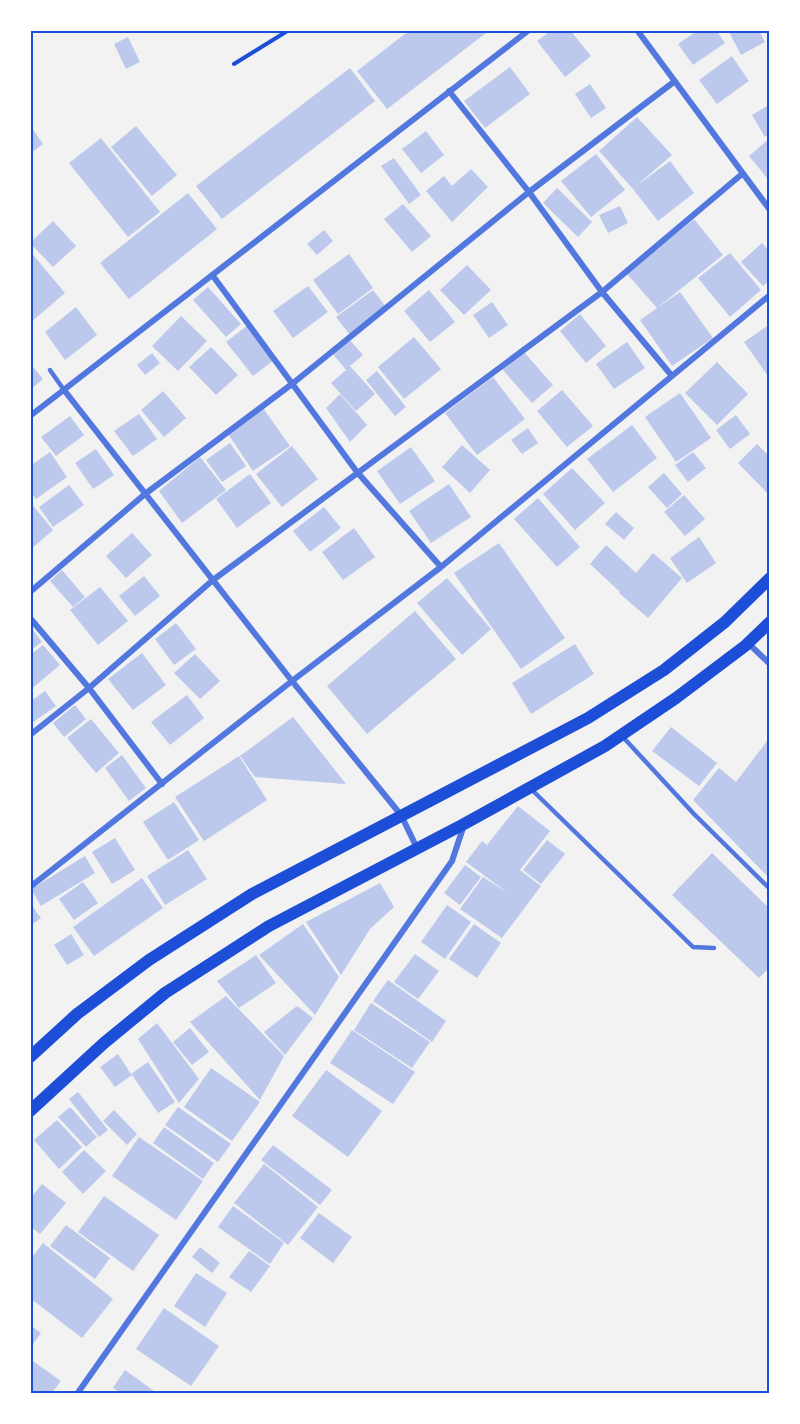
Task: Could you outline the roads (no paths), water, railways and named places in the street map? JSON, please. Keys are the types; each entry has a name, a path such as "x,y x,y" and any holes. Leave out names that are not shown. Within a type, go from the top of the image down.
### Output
{"main road":[{"path":"30,1057 77,1014 149,960 252,894 588,718 664,670 725,622 770,578"},
{"path":"30,1111 104,1043 165,993 269,926 464,824 621,735 676,698 748,643 770,622"}],"street":[{"path":"30,416 529,30"},
{"path":"637,30 770,210"},
{"path":"30,592 145,494 292,384 529,192 675,81"},
{"path":"449,91 529,192 602,292 672,376"},
{"path":"30,735 89,688 213,580 602,292 742,174"},
{"path":"213,276 357,472 441,567"},
{"path":"30,887 441,567 770,295"},
{"path":"64,390 292,681 401,815 417,848"},
{"path":"30,618 89,688 162,784"},
{"path":"748,643 770,664"},
{"path":"77,1394 452,861 464,824"}],"lane":[{"path":"50,370 64,390"},
{"path":"621,735 694,814 770,889"},
{"path":"530,787 693,947 714,948"}]}
